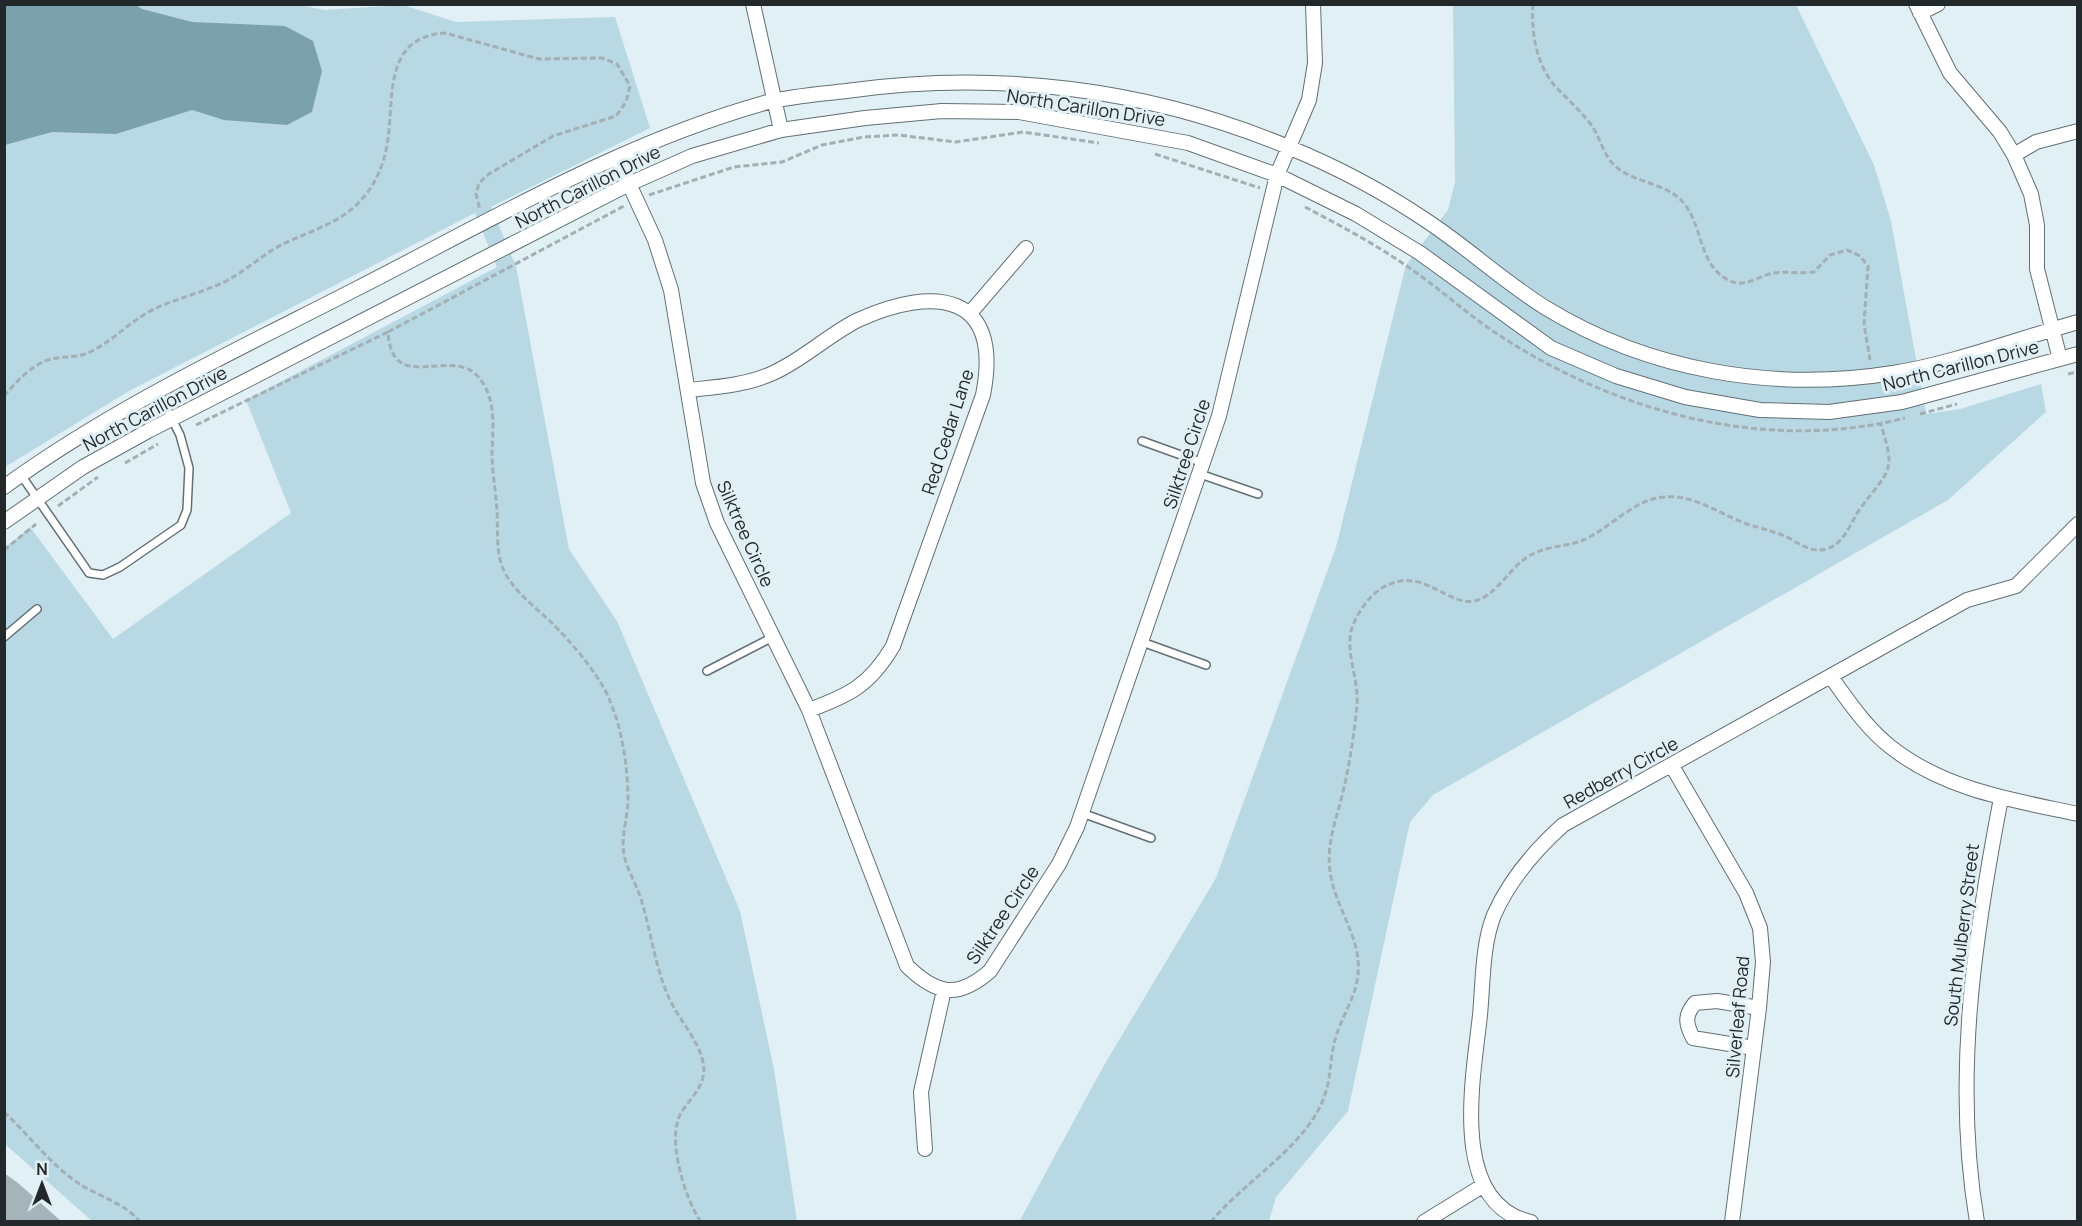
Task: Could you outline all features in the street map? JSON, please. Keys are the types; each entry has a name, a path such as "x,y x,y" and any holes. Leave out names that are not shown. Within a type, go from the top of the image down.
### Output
{"street":[{"path":"753,4 780,130"},
{"name":"Silktree Circle","path":"617,158 655,240 671,290 703,483 717,523 809,710 908,966 920,978 944,990 962,990 976,984 990,971 1059,864 1082,813 1220,416 1277,175 1309,100 1315,63 1313,4"},
{"path":"1938,4 1918,9 1950,73 2000,132 2014,155 2031,194 2037,225 2037,269 2060,359"},
{"name":"North Carillon Drive","path":"4,487 119,411 617,158 700,124 774,100 867,88 968,81 1056,86 1140,100 1233,126 1289,147 1355,176 1428,221 1544,307 1613,344 1690,368 1764,380 1838,378 1895,373 2078,322"},
{"name":"North Carillon Drive","path":"4,522 83,467 629,184 692,156 780,130 865,117 942,111 1019,112 1188,143 1277,175 1356,214 1420,253 1551,348 1616,376 1685,397 1760,410 1829,412 1902,402 2078,354"},
{"path":"2014,155 2036,142 2078,131"},
{"path":"689,390 738,384 772,374 860,320 916,302 936,300 971,312 1026,248"},
{"name":"Red Cedar Lane","path":"809,710 848,696 867,681 893,646 983,395 988,369 985,341 980,325 971,312"},
{"name":"Redberry Circle","path":"1531,1221 1498,1204 1484,1185 1476,1167 1469,1117 1486,957 1494,917 1512,880 1529,858 1563,825 1831,678 1967,600 2016,586 2078,524"},
{"path":"1831,678 1862,719 1891,747 1928,772 1965,788 2078,814"},
{"name":"Silverleaf Road","path":"1672,766 1746,893 1760,928 1763,962 1759,1008 1732,1221"},
{"name":"South Mulberry Street","path":"1977,1221 1969,1153 1967,1024 1982,895 2001,798"},
{"path":"925,1149 921,1092 944,990"},
{"path":"1754,1048 1693,1038 1686,1024 1688,1011 1695,1003 1717,1001 1759,1008"},
{"path":"1424,1221 1484,1185"}],"lane":[{"path":"21,475 89,573 103,575 120,567 181,525 187,510 189,468 172,419 158,391"},
{"path":"1142,441 1258,494"},
{"path":"4,637 36,609"},
{"path":"707,671 773,637"},
{"path":"1142,642 1206,665"},
{"path":"1082,813 1151,838"}],"path":[{"path":"1533,4 1536,48 1543,70 1591,124 1601,148 1614,165 1630,176 1662,187 1682,202 1694,223 1707,260 1721,276 1733,283 1748,283 1774,273 1814,273 1830,255 1847,250 1860,256 1868,266 1864,324 1871,364"},
{"path":"4,396 33,368 46,360 91,352 110,340 135,319 170,301 222,283 261,255 345,214 359,203 370,191 385,154 393,73 403,54 417,41 432,34 445,33 538,59 602,58 617,64 626,75 630,86 626,102 616,116 553,136 489,174 479,183 476,194 482,214"},
{"path":"652,193 734,167 782,162 810,149 864,138 898,135 956,142 1023,132 1068,141 1110,144"},
{"path":"808,141 810,149"},
{"path":"1150,152 1257,187"},
{"path":"191,426 388,332 617,210"},
{"path":"388,332 389,342 396,356 408,367 420,369 447,364 463,366 480,378 490,400 494,425 492,458 497,542 502,566 515,587 553,624 598,679 610,699 623,748 626,779 624,855 641,899 664,987 692,1035 704,1065 701,1086 681,1114 676,1138 685,1191 693,1210 701,1221"},
{"path":"1211,1221 1316,1116 1326,1092 1334,1043 1355,992 1359,972 1356,950 1332,887 1329,849 1350,761 1357,700 1351,633 1369,598 1384,587 1399,581 1418,581 1440,589 1455,598 1467,601 1479,599 1494,589 1529,556 1554,546 1579,542 1646,502 1660,497 1680,496 1787,537 1806,548 1818,550 1830,548 1842,539 1860,508 1884,480 1890,464 1878,418"},
{"path":"118,466 162,441"},
{"path":"58,506 101,476"},
{"path":"4,550 36,524"},
{"path":"4,1112 61,1170 78,1183 125,1208 140,1221"}],"shaded area":[{"path":"5,4 136,5 142,9 192,22 285,26 313,41 322,71 312,112 287,125 224,120 192,110 116,134 52,132 5,145"},
{"path":"296,4 324,10 403,5 456,22 615,17 650,128 491,207 516,266 569,549 617,621 740,911 774,1069 797,1221 92,1221 5,1144 5,548 30,527 113,639 291,513 246,400 497,267 475,213 129,391 5,467 5,5"},
{"path":"1453,5 1796,5 1874,165 1891,221 1926,414 1960,409 2041,384 2046,412 1948,500 1433,795 1410,822 1348,1111 1276,1197 1269,1221 1019,1222 1103,1067 1216,878 1336,547 1406,265 1448,210 1455,182"}],"building":[{"path":"4,1173 18,1183 61,1221 4,1221"}]}
